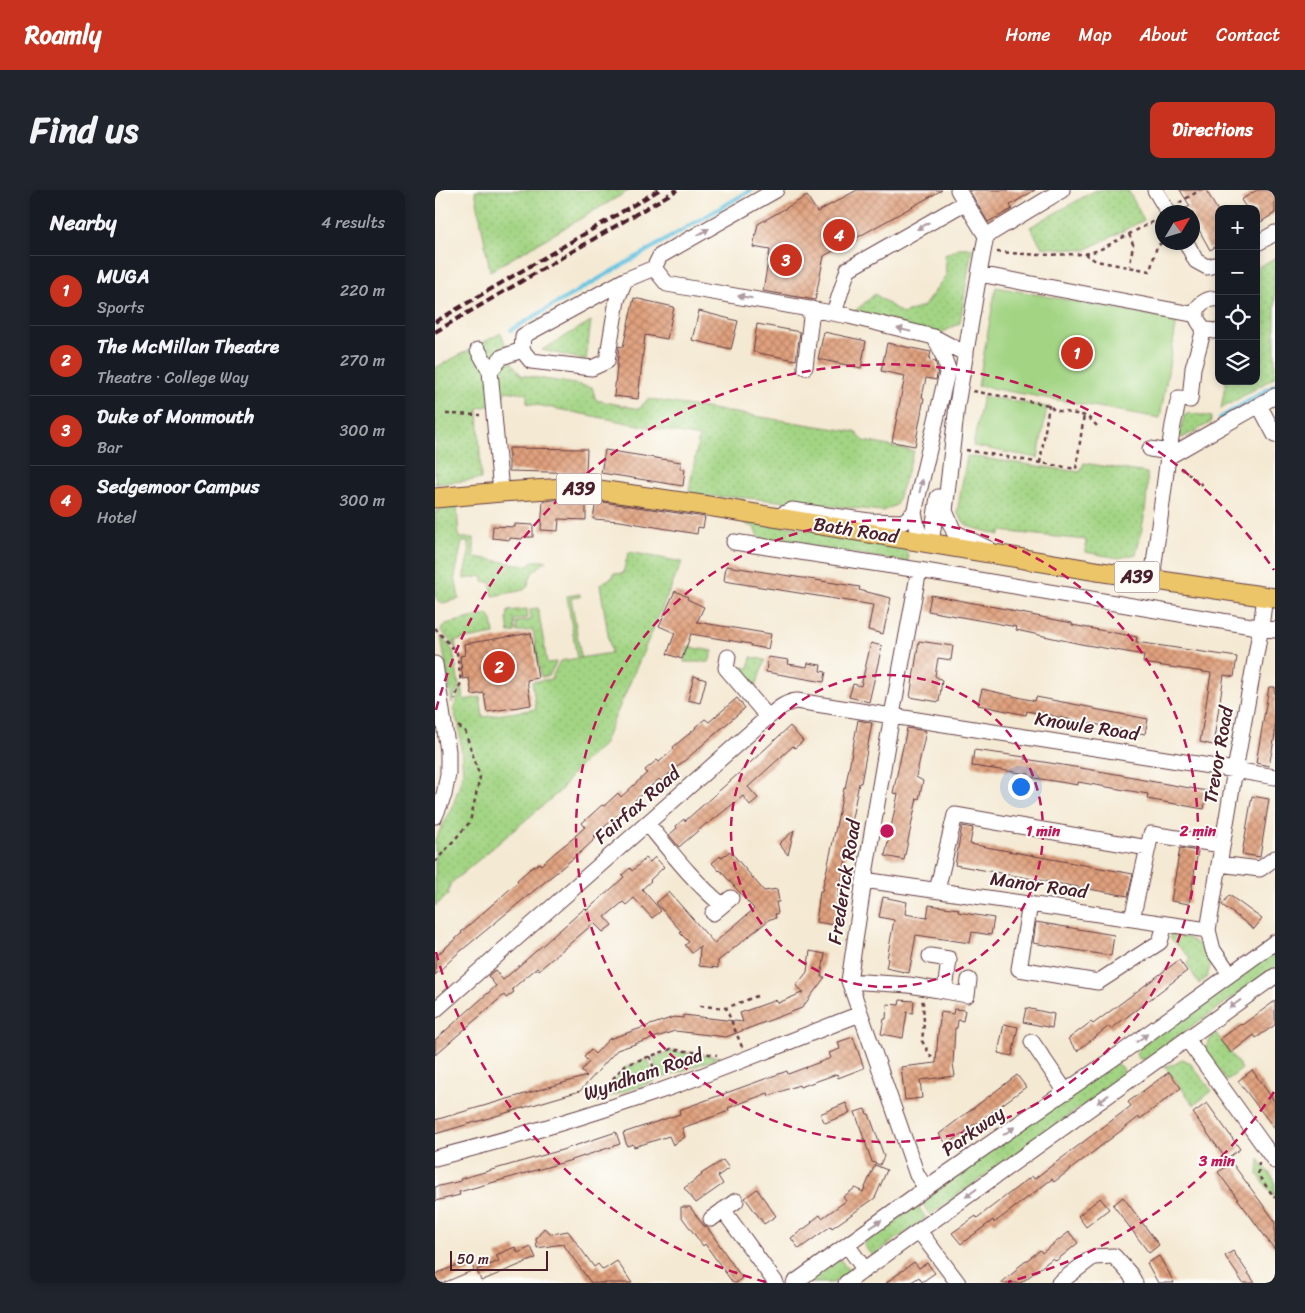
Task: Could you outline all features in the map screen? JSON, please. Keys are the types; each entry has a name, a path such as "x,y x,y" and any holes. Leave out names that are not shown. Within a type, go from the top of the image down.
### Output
{"main road":[{"name":"Bath Road","path":"435,498 565,488 592,489 776,517 1096,571 1270,597"}],"street":[{"path":"625,280 617,300 607,361 592,368 531,361 522,350 523,336 625,280 654,268 660,256 776,190"},
{"path":"985,243 1062,190"},
{"path":"1155,190 1162,205"},
{"path":"834,313 848,269 962,196 985,243 954,431 945,511 954,532 999,554"},
{"path":"1260,242 1275,233"},
{"path":"1190,250 1196,260 1207,267 1215,265"},
{"path":"654,268 667,284 834,313 934,337 966,354"},
{"path":"979,274 1197,315"},
{"path":"1152,579 1173,425 1179,398 1191,400 1193,368 1211,330 1197,320 1197,315 1200,305 1204,301 1215,299"},
{"path":"805,367 811,309"},
{"path":"934,337 948,370 914,513 919,535 929,542 946,444 954,431"},
{"path":"478,350 490,371 501,492"},
{"path":"490,371 502,357 522,350"},
{"path":"932,439 942,428 958,358 966,354"},
{"path":"1150,450 1169,455 1275,396"},
{"path":"1259,405 1275,435"},
{"path":"776,517 792,510 869,522 903,522 914,513"},
{"name":"Bath Road","path":"735,542 919,570 1268,628"},
{"name":"Frederick Road","path":"919,570 892,715 849,980 917,1175 926,1188"},
{"name":"Trevor Road","path":"1230,974 1213,950 1208,930 1235,770 1268,628 1270,597"},
{"path":"728,657 726,668 768,717"},
{"path":"435,664 448,751 448,774 444,795 435,816"},
{"name":"Fairfax Road","path":"435,1010 768,717 786,704 797,701 892,715"},
{"name":"Knowle Road","path":"892,715 1275,777"},
{"path":"937,890 955,815 1148,848"},
{"path":"647,823 705,890 722,905"},
{"path":"1132,919 1151,834 1222,845"},
{"path":"1219,864 1260,869 1275,858"},
{"name":"Manor Road","path":"864,880 1208,930"},
{"path":"1030,904 1019,969 1098,982 1160,942 1165,924"},
{"name":"Parkway","path":"794,1283 926,1188 1124,1052 1275,942"},
{"path":"930,956 949,959 945,991"},
{"path":"846,1283 1275,976"},
{"path":"849,980 914,986 968,995"},
{"name":"Wyndham Road","path":"435,1158 483,1146 583,1116 661,1090 747,1059 860,1014"},
{"path":"1187,1039 1275,1161"},
{"path":"1032,1042 1066,1092"},
{"path":"1124,1052 1139,1073"},
{"path":"711,1219 736,1200"},
{"path":"723,1210 776,1283"},
{"path":"919,1230 958,1283"},
{"path":"847,1245 865,1270"},
{"path":"1059,1283 1093,1257 1113,1256 1130,1274 1135,1283"}],"path":[{"path":"1178,205 1200,190"},
{"path":"985,243 1039,255 1085,254 1099,250 1155,219"},
{"path":"1129,234 1133,244 1129,266"},
{"path":"1085,254 1096,261 1150,271 1156,250"},
{"path":"973,390 1049,405 1053,410 1084,415 1098,427"},
{"path":"1040,463 1049,405"},
{"path":"446,414 495,415"},
{"path":"962,449 1076,469 1084,415"},
{"path":"1169,455 1202,485"},
{"path":"435,628 457,653 461,682 454,700"},
{"path":"435,862 470,822 480,777 465,731 443,715"},
{"path":"914,986 923,1003 924,1023 922,1041 932,1058"},
{"path":"700,1006 726,1008 757,996"},
{"path":"726,1008 747,1059"},
{"path":"583,1116 625,1065 671,1049 719,1055"},
{"path":"650,1056 661,1090"},
{"path":"1260,1140 1258,1175 1275,1198"}],"green space":[{"path":"475,190 630,190 490,271"},
{"path":"1096,190 1128,190 1144,220 1085,250 1042,247 1030,227"},
{"path":"959,248 972,248 960,323 934,337 849,316 875,294 903,314 924,306 946,275 945,255"},
{"path":"1275,258 1275,377 1221,409 1225,385 1260,385 1260,266"},
{"path":"996,287 1177,320 1160,418 978,386"},
{"path":"591,321 586,360 542,350"},
{"path":"501,333 512,363 521,375 592,387 596,400 639,409 648,399 855,432 864,441 914,451 896,505 883,511 737,497 688,496 699,437 527,403 527,394 505,391 502,403 478,408 481,479 435,484 435,368"},
{"path":"983,396 1047,407 1038,458 973,446"},
{"path":"1189,413 1212,417 1210,423 1182,438 1179,435 1184,416"},
{"path":"967,456 1080,472 1084,463 1147,473 1146,503 1136,554 1119,558 1085,552 1086,540 1000,531 1000,535 967,526 957,513"},
{"path":"457,506 459,538 474,538 474,557 529,566 532,561 547,561 532,573 524,590 493,596 490,581 484,583 482,576 464,579 470,549 468,542 462,542 455,576 459,599 442,603 438,601 435,596 435,512"},
{"path":"738,519 901,544 907,553 908,562 762,539 757,535 754,527"},
{"path":"629,552 682,562 603,745 576,769 560,791 450,884 448,895 435,906 435,839 452,809 463,773 459,726 453,710 462,686 464,700 480,697 483,717 536,709 532,682 551,679 560,661 611,653 600,584 613,577 614,573 623,574"},
{"path":"580,594 580,597 571,598 581,658 577,659 567,596"},
{"path":"538,608 547,663 556,662 549,676 541,677 533,630 517,632 516,622 531,620 530,609"},
{"path":"527,609 528,618 514,620 515,632 509,633 508,611"},
{"path":"487,614 492,620 494,634 455,641 456,649 441,630 446,624"},
{"path":"441,636 453,651 459,685 452,703"},
{"path":"688,647 713,651 709,662 684,662"},
{"path":"751,657 765,660 753,694 736,670 739,667 749,668"},
{"path":"1170,933 1186,937 1206,949 1211,963 1207,977 1199,984 1187,964 1190,958 1170,938"},
{"path":"1275,950 1275,968 1144,1060 1138,1058 1136,1054 1139,1047"},
{"path":"1215,1032 1242,1069 1226,1081 1205,1048"},
{"path":"672,1051 721,1057 659,1079 653,1058"},
{"path":"648,1059 655,1081 599,1100 626,1067"},
{"path":"1183,1059 1190,1063 1212,1091 1194,1105 1165,1066 1175,1064"},
{"path":"1115,1063 1123,1068 1124,1076 930,1215 921,1201"},
{"path":"1259,1159 1275,1181 1275,1198 1258,1175"},
{"path":"917,1205 926,1218 872,1256 863,1244"},
{"path":"840,1259 849,1271 833,1283 806,1283"}],"building":[{"path":"857,190 942,190 824,256 815,300 763,291 770,250 753,247 758,224 807,196 817,212"},
{"path":"969,190 1035,190 1010,205 1012,209 988,222"},
{"path":"1180,190 1206,190 1215,206 1215,247 1210,250 1200,232 1200,205 1189,205"},
{"path":"1257,190 1275,190 1275,213 1260,222 1260,205 1244,205 1241,200"},
{"path":"634,298 674,307 667,339 645,335 638,399 614,396 619,346 623,347"},
{"path":"699,311 738,321 731,349 692,340"},
{"path":"757,324 800,332 796,360 753,352"},
{"path":"824,332 866,341 861,368 818,359"},
{"path":"887,343 931,352 929,360 935,361 938,370 936,380 926,378 915,446 892,442 905,376 881,371"},
{"path":"509,448 587,449 586,473 509,471"},
{"path":"605,450 681,462 680,468 685,469 683,486 601,473"},
{"path":"586,500 586,520 559,519 558,531 541,530 543,501"},
{"path":"596,501 705,517 703,528 698,527 697,534 620,521 593,519"},
{"path":"515,524 533,525 533,537 523,537 522,539 510,538 510,540 492,538 493,526 515,527"},
{"path":"726,566 860,587 859,590 891,598 883,634 868,630 873,605 724,581"},
{"path":"675,591 704,607 697,622 771,634 768,649 751,646 751,644 691,634 682,659 667,654 675,633 659,626"},
{"path":"931,595 1137,637 1136,642 1237,657 1234,677 1224,675 1213,745 1200,742 1211,673 1143,663 1144,655 1016,630 1017,627 928,611"},
{"path":"531,633 538,678 527,680 531,705 487,712 484,693 472,695 469,678 463,679 460,656 465,655 464,644"},
{"path":"919,641 953,646 951,660 938,658 935,676 942,680 939,702 910,697"},
{"path":"871,643 882,646 869,702 849,697 853,684 861,686"},
{"path":"768,657 789,660 788,664 807,667 808,663 821,665 820,671 826,672 824,682 766,672"},
{"path":"694,676 706,680 700,703 688,700"},
{"path":"1269,687 1275,687 1275,735 1269,766 1256,763"},
{"path":"982,689 1035,701 1036,697 1148,719 1145,734 1027,711 1026,715 978,705"},
{"path":"737,698 745,708 661,781 659,779 594,836 596,838 581,852 456,955 435,975 435,957 518,882 517,880 539,863 541,865 576,836 585,827 582,823 618,793 621,797 647,773 645,770 657,760 659,762 695,727 705,719 709,722"},
{"path":"858,720 872,723 846,848 848,849 840,882 834,925 816,922 820,891 822,891 845,789"},
{"path":"790,726 803,741 795,748 793,746 748,787 758,798 750,805 743,796 679,847 669,835 677,828 676,826 684,819 685,821"},
{"path":"907,728 926,731 916,777 923,781 919,799 917,798 904,860 885,856 898,794 893,793"},
{"path":"974,750 1025,757 1025,759 1207,791 1204,809 1147,799 1148,794 1078,782 1078,785 1029,777 1029,774 972,766"},
{"path":"1252,796 1269,799 1260,857 1242,854"},
{"path":"962,826 973,828 970,844 1133,874 1128,896 955,865"},
{"path":"794,830 788,855 779,844"},
{"path":"1180,848 1198,851 1189,904 1171,901"},
{"path":"730,851 764,891 777,889 779,902 776,902 778,913 775,914 776,918 770,919 718,961 718,968 699,966 700,946 692,953 685,945 689,942 656,903 669,892 714,943 754,909 712,863"},
{"path":"655,857 664,867 642,889 661,911 652,918 634,898 626,905 623,902 605,917 612,925 603,932 594,923 539,970 537,968 512,989 514,992 506,998 504,995 435,1055 435,1040 496,986 488,976 495,970 503,980 585,908 587,910 611,889 624,877 622,875 630,868 632,871 646,858 650,862"},
{"path":"1229,895 1262,919 1254,929 1222,905"},
{"path":"883,897 907,902 905,914 927,918 929,905 959,909 958,912 994,918 991,935 972,932 970,943 916,935 909,973 886,968 894,920 879,917"},
{"path":"1036,922 1114,935 1111,956 1033,943"},
{"path":"810,951 825,954 821,977 825,977 802,1008 726,1037 675,1031 617,1050 580,1091 435,1134 435,1120 587,1076 581,1071 589,1062 584,1057 591,1050 595,1054 609,1039 674,1017 683,1018 683,1015 743,1022 740,1013 776,1000 778,1003 804,992 796,986 807,972"},
{"path":"1179,960 1187,971 1111,1029 1109,1026 1077,1051 1068,1039 1091,1022 1093,1024"},
{"path":"900,1000 914,1001 913,1013 907,1012 903,1038 881,1034 884,1019 886,1019 887,1004 899,1005"},
{"path":"1275,1001 1275,1025 1256,1038 1254,1035 1231,1053 1220,1039"},
{"path":"1026,1008 1054,1014 1052,1028 1023,1022"},
{"path":"954,1009 965,1010 963,1021 958,1020 957,1028 955,1028 953,1064 955,1076 920,1080 922,1098 905,1100 901,1067 936,1063 941,1012 953,1014"},
{"path":"1004,1024 1018,1027 1012,1056 998,1053"},
{"path":"853,1037 864,1068 838,1078 837,1074 769,1096 768,1093 728,1108 729,1111 682,1128 685,1137 673,1145 669,1136 634,1147 633,1144 627,1146 623,1133 680,1114 679,1110 787,1071 788,1074 831,1058 829,1053 840,1049 838,1042"},
{"path":"1252,1070 1275,1102 1275,1129 1238,1081"},
{"path":"1169,1072 1181,1088 1140,1119 1139,1117 1054,1182 1052,1179 994,1223 993,1220 961,1244 952,1233 976,1216 977,1218 1032,1176 1034,1179 1131,1106 1128,1102"},
{"path":"1017,1075 1026,1087 947,1145 939,1134"},
{"path":"846,1103 850,1113 825,1123 820,1114"},
{"path":"1207,1103 1240,1149 1226,1159 1193,1113"},
{"path":"865,1109 867,1114 869,1114 884,1156 880,1165 872,1162 855,1112"},
{"path":"616,1132 620,1144 572,1160 459,1192 460,1195 435,1201 435,1187 461,1181 460,1179 562,1150"},
{"path":"723,1160 729,1168 718,1176 723,1184 696,1203 684,1188"},
{"path":"1232,1163 1275,1221 1275,1250 1218,1172"},
{"path":"875,1165 887,1170 875,1198 799,1249 791,1238 820,1215 822,1218 846,1201 843,1197 855,1188 863,1192"},
{"path":"757,1189 776,1216 764,1224 745,1198"},
{"path":"1123,1197 1159,1245 1149,1253 1113,1205"},
{"path":"1100,1198 1109,1209 1086,1227 1078,1216"},
{"path":"681,1207 690,1207 704,1226 707,1227 742,1278 736,1283 733,1283 705,1244 703,1246 681,1216"},
{"path":"544,1228 552,1234 568,1231 594,1267 598,1264 603,1270 617,1261 632,1283 591,1283 563,1244 537,1248 536,1239"},
{"path":"1069,1232 1078,1243 1056,1261 1053,1258 1021,1283 1001,1283 1040,1250 1042,1253"},
{"path":"515,1247 518,1253 531,1247 536,1258 481,1281 477,1270 499,1261 496,1255"},
{"path":"1233,1251 1255,1283 1243,1283 1225,1256"},
{"path":"1159,1256 1174,1283 1158,1283 1147,1263"},
{"path":"470,1260 474,1270 443,1283 435,1283 435,1274"},
{"path":"914,1262 919,1268 927,1263 935,1273 922,1282 919,1277 910,1283 886,1283"}],"waterway":[{"path":"511,330 751,190"},
{"path":"1220,418 1275,385"}],"railway":[{"path":"435,322 659,190"},
{"path":"435,332 677,190"}],"place":[{"name":"Sedgemoor Campus","path":"839,235"},
{"name":"Duke of Monmouth","path":"786,260"},
{"name":"MUGA","path":"1077,353"},
{"name":"The McMillan Theatre","path":"499,667"}]}
